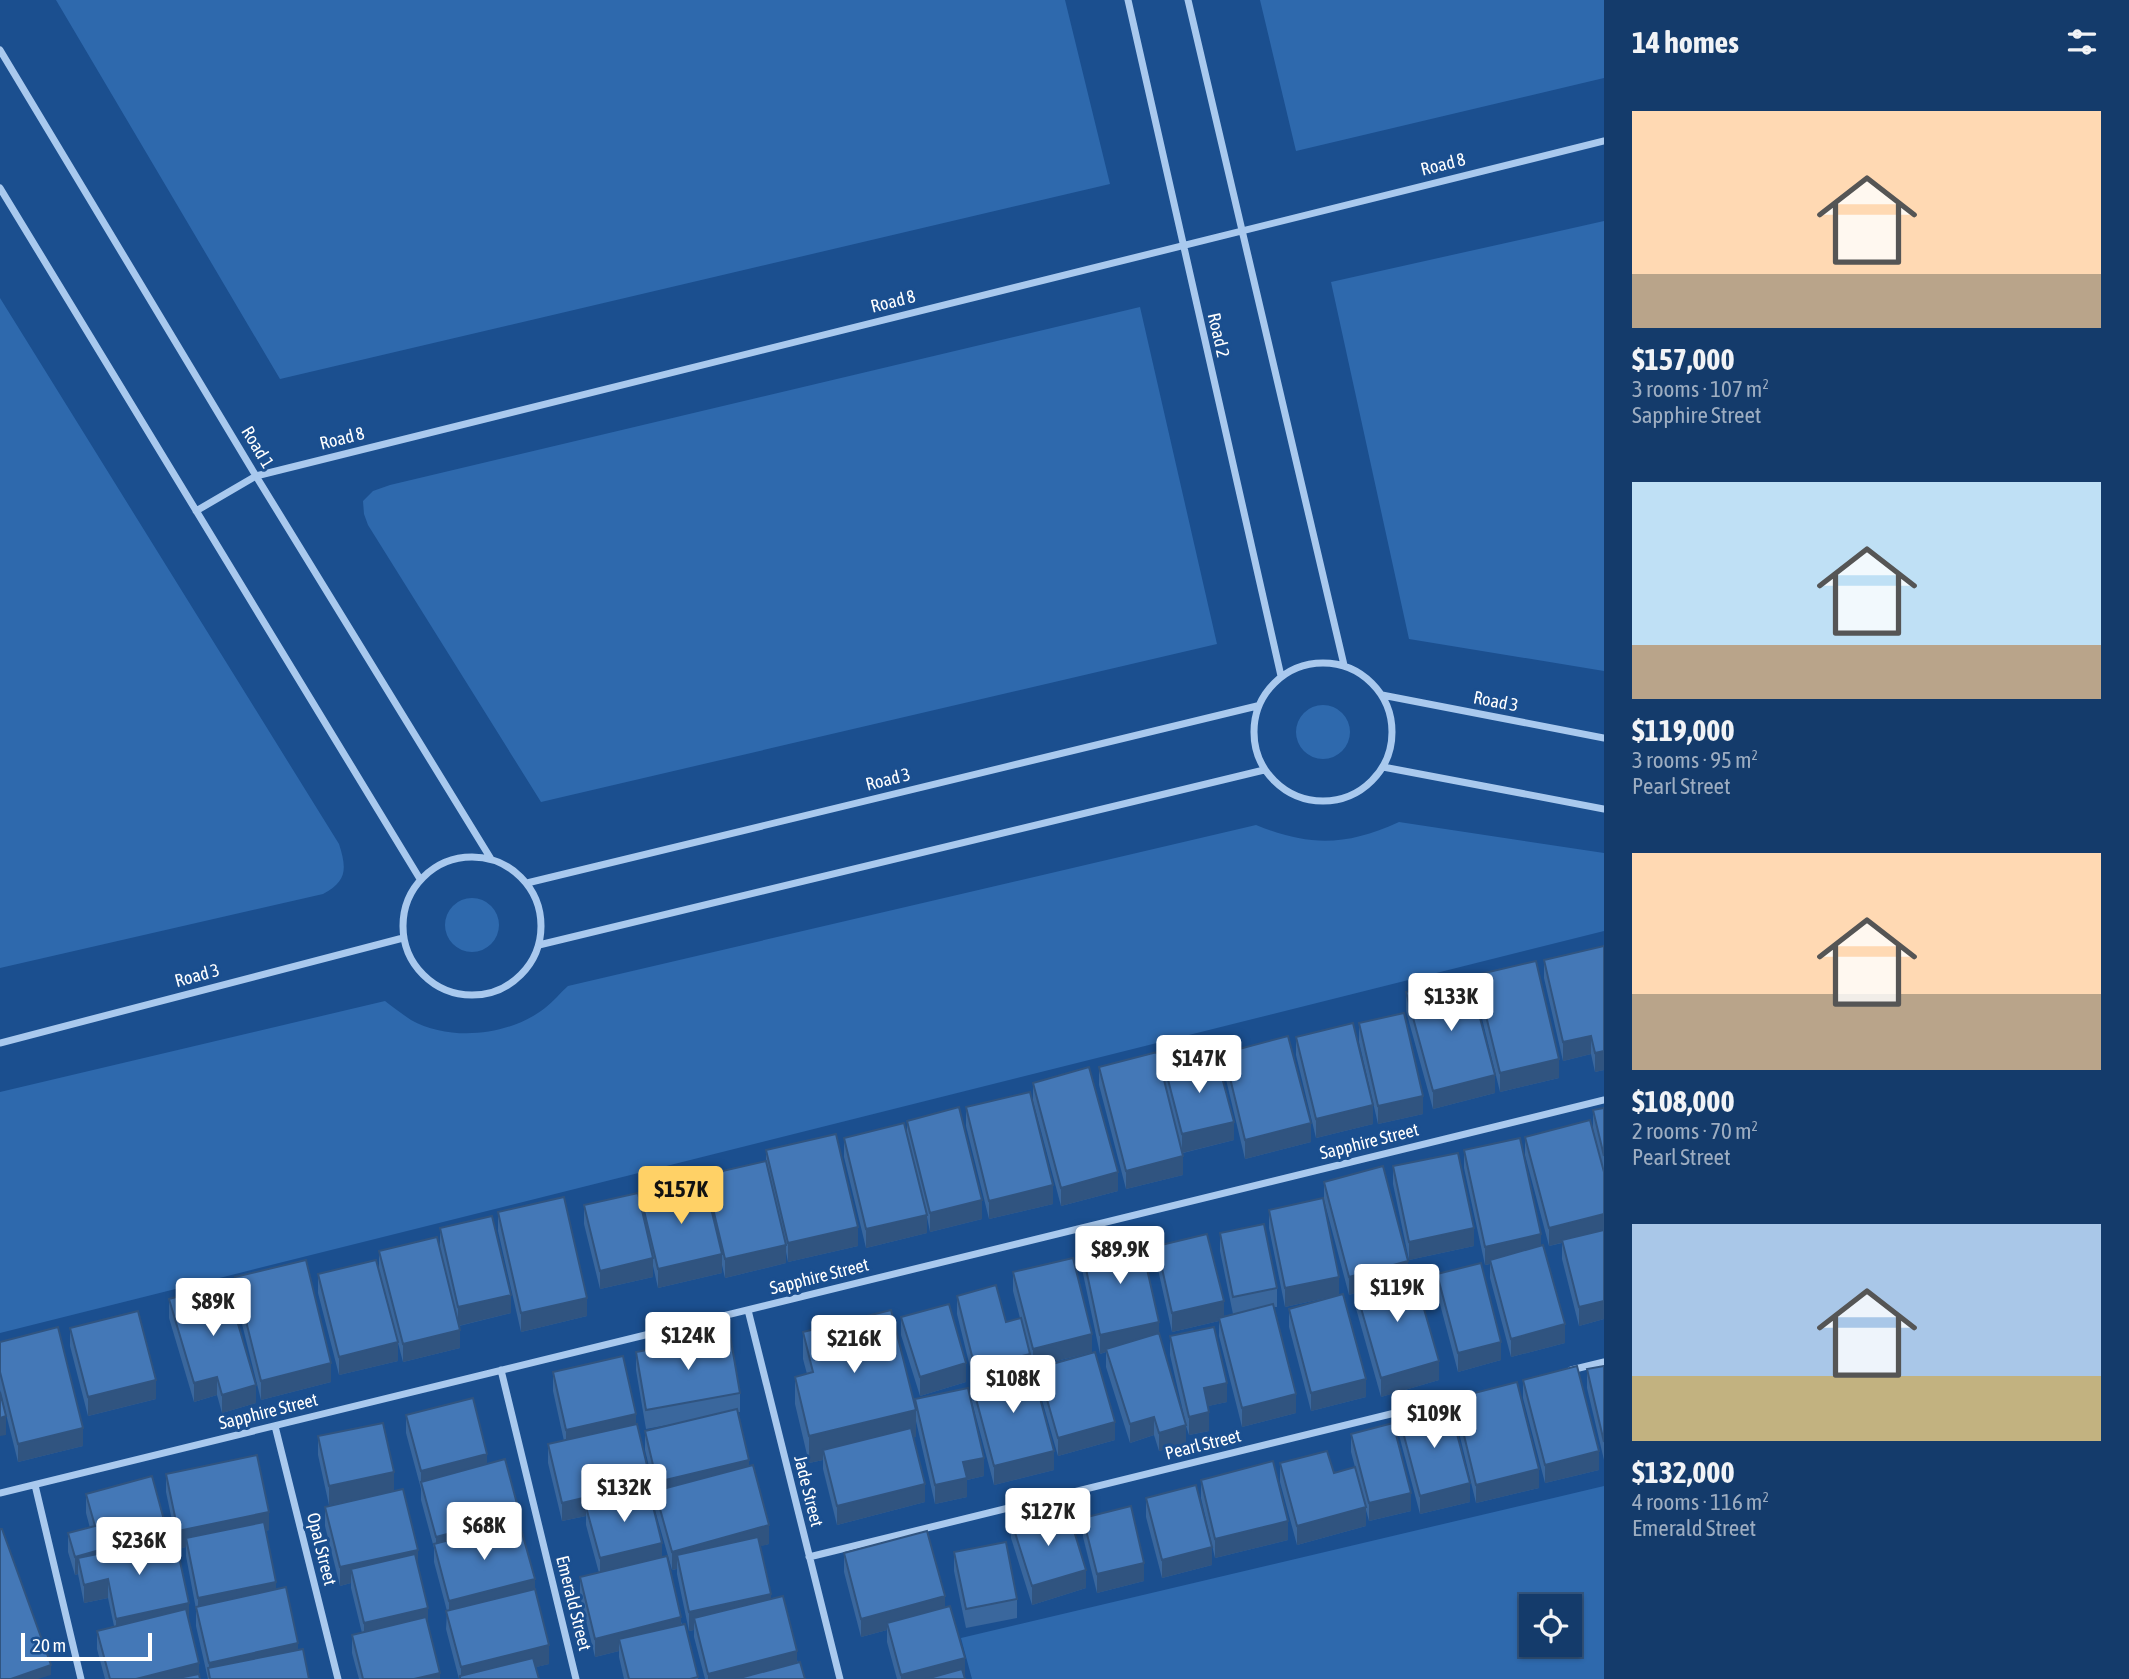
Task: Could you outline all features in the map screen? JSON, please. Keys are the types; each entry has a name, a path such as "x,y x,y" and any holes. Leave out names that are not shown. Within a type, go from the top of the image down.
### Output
{"street":[{"name":"Road 2","path":"1128,0 1281,676"},
{"path":"1188,0 1344,666"},
{"name":"Road 1","path":"0,50 256,476 491,859"},
{"name":"Road 8","path":"197,511 256,476 1604,141"},
{"path":"0,188 419,879"},
{"path":"1312,663 1344,666 1366,677 1382,695 1390,712 1393,730 1390,749 1383,767 1371,782 1354,794 1335,800 1315,801 1295,796 1278,785 1264,770 1255,750 1253,728 1257,706 1267,690 1281,676 1296,668 1312,663"},
{"name":"Road 3","path":"1382,695 1604,738"},
{"name":"Road 3","path":"527,883 1257,706"},
{"path":"1383,767 1604,809"},
{"path":"539,945 1264,770"},
{"path":"472,856 491,859 505,864 527,883 538,902 542,923 539,945 530,964 516,979 498,990 479,995 457,994 438,987 422,974 409,957 403,938 402,917 408,897 419,879 434,866 452,859 472,856"},
{"name":"Road 3","path":"0,1043 403,938"},
{"name":"Sapphire Street","path":"0,1493 1604,1100"},
{"name":"Jade Street","path":"748,1310 840,1679"},
{"path":"1564,1371 1604,1362"},
{"name":"Emerald Street","path":"501,1370 576,1679"},
{"name":"Pearl Street","path":"810,1557 1469,1395"},
{"name":"Opal Street","path":"275,1426 338,1679"},
{"path":"35,1485 81,1679"}],"shaded area":[{"path":"56,0 1065,0 1110,184 280,379"},
{"path":"1260,0 1604,0 1604,78 1296,151"},
{"path":"1604,221 1604,671 1409,639 1331,282"},
{"path":"0,298 339,844 343,874 337,884 323,894 0,968"},
{"path":"1140,307 1217,644 541,802 368,525 364,514 363,501 373,491 390,485"},
{"path":"1323,705 1342,713 1350,732 1342,751 1323,759 1304,751 1296,732 1304,713"},
{"path":"1399,822 1604,853 1604,931 0,1333 0,1092 385,1001 411,1020 427,1027 461,1033 497,1030 531,1017 548,1006 568,986 1256,825 1294,837 1328,841 1362,836"},
{"path":"472,898 491,906 499,925 491,944 472,952 453,944 445,925 453,906"},
{"path":"1604,1486 1604,1679 972,1679 961,1638"}],"building":[{"path":"1604,946 1604,1051 1595,1053 1591,1036 1563,1042 1544,960"},
{"path":"1536,961 1559,1059 1500,1073 1476,975"},
{"path":"1469,976 1495,1075 1433,1091 1406,992"},
{"path":"1404,1013 1423,1096 1378,1106 1359,1023"},
{"path":"1353,1023 1373,1105 1316,1119 1296,1037"},
{"path":"1288,1036 1311,1123 1245,1140 1224,1053"},
{"path":"1157,1052 1183,1156 1126,1171 1099,1067"},
{"path":"1216,1055 1234,1122 1182,1134 1165,1068"},
{"path":"1089,1067 1118,1172 1061,1188 1033,1083"},
{"path":"1030,1092 1053,1185 989,1201 966,1107"},
{"path":"959,1107 982,1200 930,1213 907,1121"},
{"path":"1604,1108 1604,1156 1593,1110"},
{"path":"1590,1120 1604,1172 1604,1214 1549,1228 1525,1137"},
{"path":"904,1123 927,1215 866,1229 844,1138"},
{"path":"836,1134 858,1227 788,1243 766,1150"},
{"path":"1520,1138 1541,1234 1485,1247 1464,1150"},
{"path":"1458,1153 1474,1228 1409,1242 1393,1166"},
{"path":"766,1161 786,1245 725,1259 705,1175"},
{"path":"1383,1166 1408,1261 1349,1277 1324,1182"},
{"path":"705,1183 722,1254 658,1269 641,1198"},
{"path":"638,1193 653,1258 600,1271 584,1205"},
{"path":"564,1197 587,1298 521,1313 498,1212"},
{"path":"1323,1198 1339,1277 1285,1288 1269,1210"},
{"path":"492,1216 511,1295 458,1307 440,1228"},
{"path":"1264,1224 1277,1288 1233,1297 1220,1233"},
{"path":"1604,1230 1604,1301 1579,1307 1562,1240"},
{"path":"1207,1234 1224,1301 1172,1313 1157,1246"},
{"path":"437,1237 460,1330 403,1344 379,1251"},
{"path":"1140,1238 1159,1322 1100,1335 1082,1250"},
{"path":"1543,1245 1565,1324 1511,1339 1490,1260"},
{"path":"1073,1258 1092,1334 1033,1349 1013,1272"},
{"path":"306,1260 331,1363 261,1381 235,1277"},
{"path":"376,1260 398,1342 339,1357 318,1274"},
{"path":"1481,1263 1501,1342 1458,1353 1437,1274"},
{"path":"1413,1271 1439,1361 1381,1378 1355,1287"},
{"path":"226,1283 256,1385 222,1395 217,1377 194,1383 169,1299"},
{"path":"996,1285 1006,1322 1021,1318 1030,1354 975,1368 957,1296"},
{"path":"1343,1294 1366,1379 1311,1393 1289,1309"},
{"path":"949,1304 966,1363 920,1377 901,1317"},
{"path":"1273,1304 1296,1394 1242,1408 1219,1318"},
{"path":"891,1310 916,1410 809,1436 795,1377 813,1372 803,1332"},
{"path":"138,1311 156,1380 88,1397 70,1328"},
{"path":"58,1327 83,1428 18,1444 0,1372 0,1342"},
{"path":"1214,1327 1227,1383 1204,1388 1209,1412 1189,1417 1170,1336"},
{"path":"1159,1333 1186,1425 1159,1433 1154,1417 1130,1424 1106,1349"},
{"path":"730,1335 740,1393 646,1410 636,1352"},
{"path":"1095,1352 1115,1422 1058,1438 1038,1368"},
{"path":"623,1356 636,1414 566,1430 553,1372"},
{"path":"1031,1364 1054,1451 994,1466 971,1380"},
{"path":"1577,1366 1599,1451 1545,1465 1523,1380"},
{"path":"1604,1366 1604,1442 1587,1369"},
{"path":"1517,1382 1539,1469 1476,1485 1455,1398"},
{"path":"968,1388 984,1458 963,1462 967,1478 935,1485 915,1399"},
{"path":"0,1392 6,1416 0,1418"},
{"path":"473,1398 487,1454 421,1471 406,1415"},
{"path":"1449,1404 1470,1483 1420,1496 1399,1417"},
{"path":"737,1409 749,1460 657,1482 645,1431"},
{"path":"383,1423 394,1472 329,1486 318,1436"},
{"path":"1393,1423 1411,1493 1369,1503 1351,1434"},
{"path":"637,1424 651,1482 562,1503 548,1444"},
{"path":"911,1428 925,1484 837,1506 823,1450"},
{"path":"1327,1451 1334,1473 1355,1467 1366,1507 1297,1526 1280,1463"},
{"path":"257,1455 269,1512 178,1531 166,1474"},
{"path":"505,1459 520,1515 436,1537 421,1482"},
{"path":"1273,1461 1288,1521 1215,1539 1201,1480"},
{"path":"753,1465 769,1525 672,1552 655,1491"},
{"path":"152,1476 167,1531 75,1557 68,1533 95,1526 86,1494"},
{"path":"1196,1485 1212,1547 1162,1560 1146,1498"},
{"path":"403,1489 418,1550 340,1567 325,1507"},
{"path":"649,1490 662,1543 600,1558 586,1507"},
{"path":"1131,1506 1144,1563 1097,1574 1083,1518"},
{"path":"1042,1510 1047,1525 1070,1518 1086,1570 1032,1586 1011,1520"},
{"path":"264,1522 276,1582 198,1598 186,1538"},
{"path":"519,1522 535,1579 449,1601 434,1544"},
{"path":"0,1529 51,1665 11,1679 0,1679"},
{"path":"927,1531 945,1596 861,1619 844,1553"},
{"path":"758,1537 771,1594 689,1612 677,1555"},
{"path":"175,1538 189,1603 116,1619 108,1579 84,1585 78,1558"},
{"path":"1006,1542 1017,1599 966,1609 954,1552"},
{"path":"415,1554 428,1608 364,1623 351,1569"},
{"path":"667,1556 681,1617 595,1639 580,1577"},
{"path":"286,1587 298,1643 209,1663 196,1607"},
{"path":"535,1589 549,1645 461,1667 446,1611"},
{"path":"783,1596 797,1651 708,1674 694,1618"},
{"path":"950,1606 965,1658 901,1675 887,1623"},
{"path":"186,1609 199,1663 136,1679 110,1679 97,1631"},
{"path":"426,1617 440,1673 414,1679 363,1679 352,1635"},
{"path":"685,1624 698,1677 629,1679 619,1639"},
{"path":"303,1649 309,1679 210,1679 208,1668"},
{"path":"533,1658 539,1679 460,1679 460,1676"},
{"path":"800,1662 805,1679 736,1679"},
{"path":"962,1669 965,1679 926,1679"},
{"path":"199,1674 200,1679 173,1679"}]}
